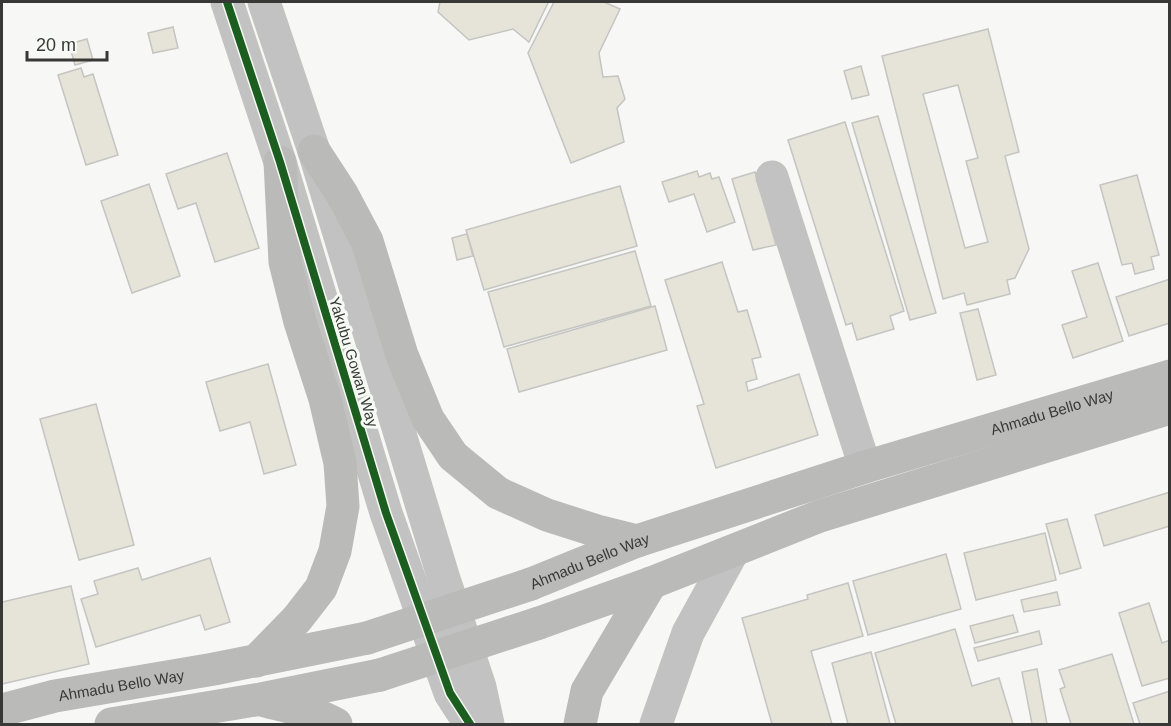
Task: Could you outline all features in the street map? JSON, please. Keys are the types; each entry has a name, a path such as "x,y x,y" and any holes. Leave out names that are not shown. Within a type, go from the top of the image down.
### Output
{"main road":[{"path":"314,151 342,194 367,241 402,355 428,419 453,456 498,493 547,515 637,541"},
{"path":"256,661 297,619 321,588 335,551 343,507 340,463 325,399 300,322 285,262 280,162"},
{"name":"Ahmadu Bello Way","path":"2,710 55,696 256,661 367,638 531,584 637,541 865,467 1170,376"},
{"name":"Ahmadu Bello Way","path":"111,724 261,699 380,675 539,623 651,583 820,516 1170,408"},
{"path":"580,724 587,691 651,583"},
{"path":"261,699 327,719 336,724"}],"street":[{"name":"Yakubu Gowan Way","path":"227,2 280,162 386,513 450,693 470,724"},
{"name":"Yakubu Gowan Way","path":"264,2 314,151 444,579 480,687 488,724"},
{"path":"772,177 865,467"},
{"path":"656,724 688,633 734,551"}],"building":[{"path":"440,2 548,3 529,42 513,29 469,40 438,12"},
{"path":"554,2 604,2 620,9 599,53 603,77 618,76 625,99 617,108 624,142 571,163 528,53"},
{"path":"173,27 178,48 153,53 148,33"},
{"path":"988,29 1019,152 1005,156 1029,249 1015,278 1007,280 1010,294 967,305 964,293 943,299 882,56","holes":["958,85 978,158 966,161 988,242 965,248 923,94"]},
{"path":"87,39 93,60 75,65 69,44"},
{"path":"861,66 869,95 852,99 844,71"},
{"path":"81,68 84,77 93,74 118,155 86,165 58,75"},
{"path":"878,116 936,313 910,320 852,123"},
{"path":"845,122 904,311 890,316 894,329 857,340 852,323 846,325 788,140"},
{"path":"227,153 259,248 215,262 196,203 178,209 166,174"},
{"path":"697,171 699,177 710,173 712,179 719,177 735,222 707,232 694,194 669,202 662,182"},
{"path":"755,172 776,245 753,250 732,179"},
{"path":"1137,175 1159,255 1151,257 1154,269 1135,274 1132,263 1122,265 1100,185"},
{"path":"149,184 180,276 132,293 101,201"},
{"path":"620,186 637,246 484,290 466,230"},
{"path":"467,234 473,256 457,260 452,238"},
{"path":"635,251 651,306 504,347 488,292"},
{"path":"722,262 738,312 747,310 761,357 752,359 757,379 746,382 748,391 799,374 818,435 716,468 697,406 704,404 665,280"},
{"path":"1098,263 1123,341 1073,358 1062,325 1087,317 1072,271"},
{"path":"1170,279 1170,323 1129,336 1116,297"},
{"path":"655,306 667,350 519,392 507,349"},
{"path":"978,309 996,375 977,380 960,313"},
{"path":"268,364 296,465 264,474 250,422 220,431 206,382"},
{"path":"96,404 134,545 79,560 40,419"},
{"path":"1170,492 1170,526 1104,546 1095,515"},
{"path":"1067,519 1081,568 1060,574 1046,524"},
{"path":"1045,533 1056,580 976,600 964,553"},
{"path":"946,554 961,609 868,635 853,581"},
{"path":"210,558 230,622 205,630 200,615 96,647 81,599 98,594 94,581 138,568 142,580"},
{"path":"848,583 863,636 811,651 832,724 772,724 742,618 808,599 807,595"},
{"path":"71,586 89,664 2,684 2,602"},
{"path":"1057,592 1060,605 1024,612 1021,600"},
{"path":"1149,603 1162,643 1170,640 1170,678 1142,686 1119,613"},
{"path":"1013,615 1018,632 975,643 970,626"},
{"path":"955,629 972,686 999,678 1013,724 896,724 875,653"},
{"path":"1039,631 1042,644 978,661 974,648"},
{"path":"871,652 890,724 848,724 832,663"},
{"path":"1112,654 1134,724 1071,724 1060,689 1065,687 1059,670"},
{"path":"1037,669 1047,724 1032,724 1022,672"},
{"path":"1170,691 1170,724 1140,724 1133,703"}],"cycle path":[{"path":"227,2 280,162 386,513 450,693 470,724"}]}
